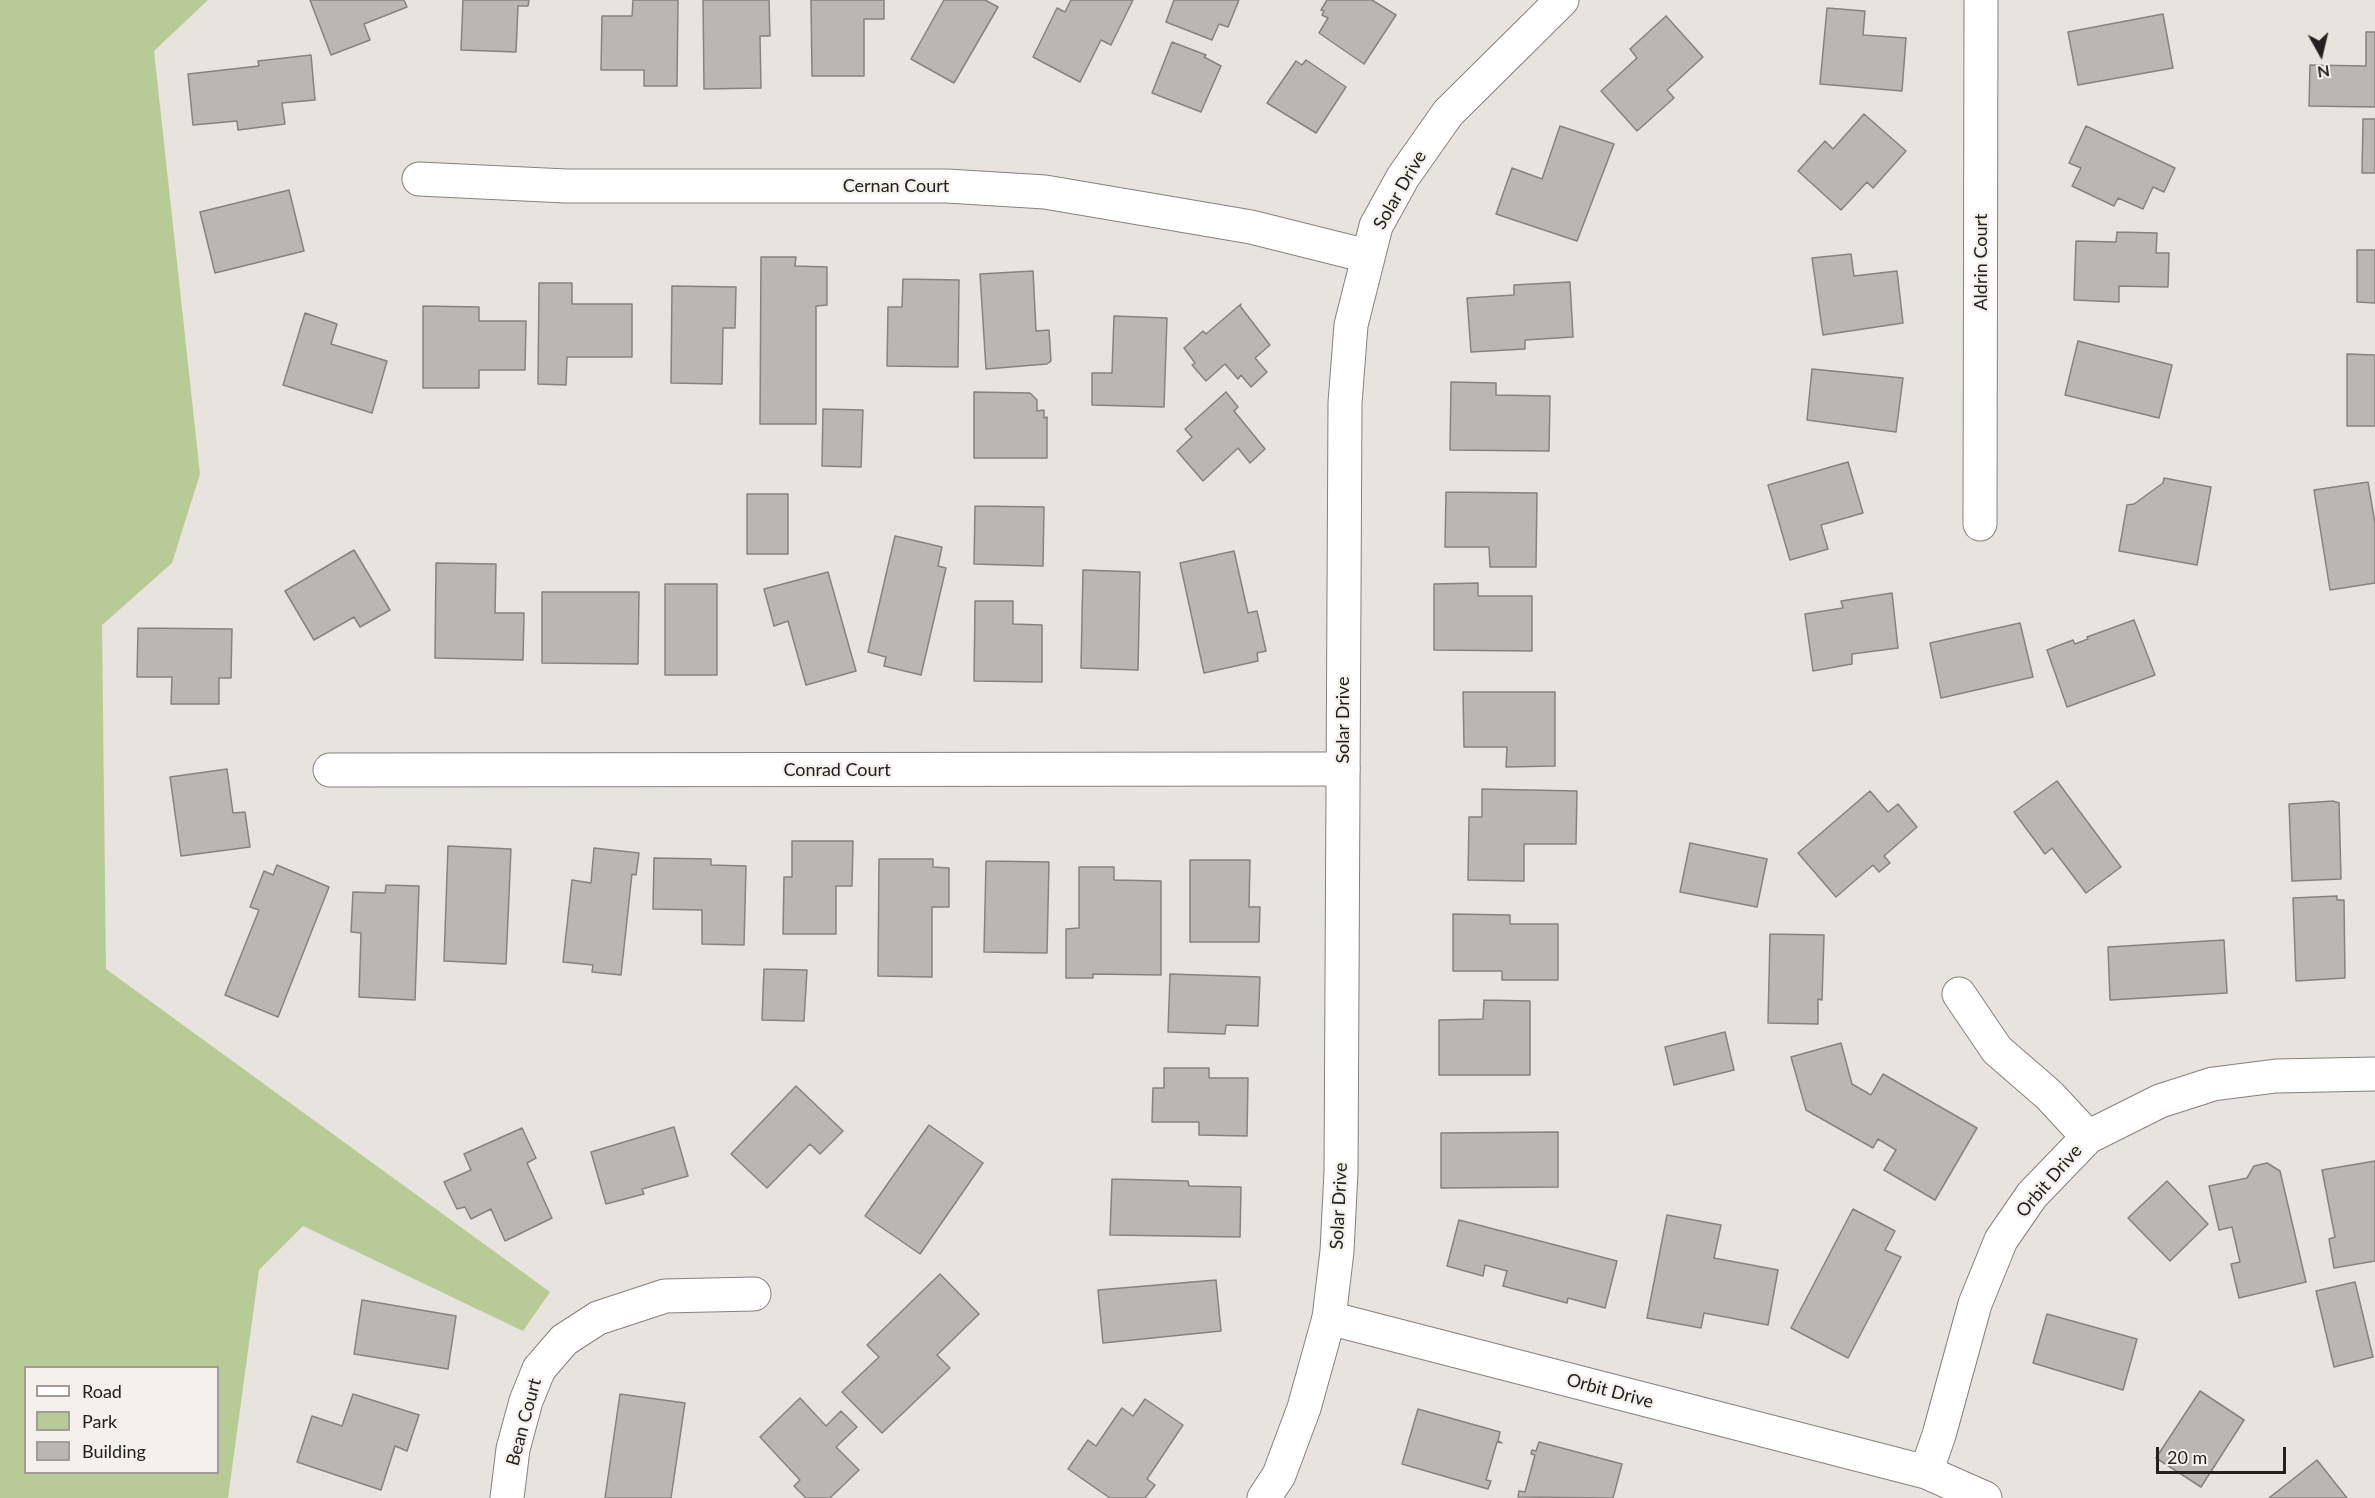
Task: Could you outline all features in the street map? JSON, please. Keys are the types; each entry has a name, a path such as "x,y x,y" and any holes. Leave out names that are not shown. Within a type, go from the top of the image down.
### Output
{"street":[{"name":"Solar Drive","path":"1264,1498 1279,1474 1304,1408 1329,1318 1337,1251 1341,1172 1345,403 1351,324 1367,256 1377,226 1403,177 1448,113 1562,0"},
{"name":"Aldrin Court","path":"1980,524 1981,0"},
{"name":"Cernan Court","path":"418,179 566,186 947,186 1046,192 1251,227 1367,256"},
{"name":"Conrad Court","path":"330,770 1343,769"},
{"path":"1959,994 1997,1050 2049,1095 2088,1137"},
{"name":"Orbit Drive","path":"1926,1473 1976,1304 2001,1240 2032,1195 2088,1137 2160,1101 2213,1084 2276,1076 2375,1074"},
{"name":"Bean Court","path":"507,1498 513,1449 526,1401 539,1369 564,1340 598,1318 665,1296 754,1294"},
{"name":"Orbit Drive","path":"1329,1318 1926,1473 1985,1498"}],"green space":[{"path":"0,0 208,0 154,51 200,474 172,563 102,625 106,969 550,1292 523,1331 303,1226 259,1270 228,1498 0,1498"}],"building":[{"path":"310,0 404,0 407,7 364,24 370,40 331,55"},
{"path":"463,0 529,0 528,6 518,6 516,52 461,50"},
{"path":"633,0 678,0 677,86 644,86 644,70 601,70 602,16 632,16"},
{"path":"703,0 769,0 770,36 760,36 761,88 704,89"},
{"path":"811,0 884,0 884,19 864,19 864,76 812,76"},
{"path":"944,0 985,0 998,7 954,83 911,59"},
{"path":"1071,0 1133,0 1111,45 1101,40 1080,82 1033,57 1057,8 1065,12"},
{"path":"1174,0 1239,0 1228,27 1219,24 1212,40 1166,22"},
{"path":"1327,0 1372,0 1396,15 1364,64 1319,33 1328,18 1322,15 1324,11 1321,10"},
{"path":"1827,8 1865,11 1863,35 1906,38 1902,91 1820,84"},
{"path":"2163,14 2173,68 2078,85 2068,32"},
{"path":"1666,16 1703,57 1667,90 1674,98 1637,131 1601,91 1637,58 1630,49"},
{"path":"2366,32 2375,32 2375,107 2309,106 2310,65 2366,66"},
{"path":"1172,42 1206,55 1204,57 1221,66 1201,112 1152,93"},
{"path":"311,55 315,100 282,103 285,124 238,130 237,121 193,125 188,74 259,66 258,61"},
{"path":"1306,60 1346,87 1316,133 1267,103 1296,61 1302,65"},
{"path":"1864,114 1906,151 1873,188 1867,182 1841,210 1798,171 1825,141 1833,149"},
{"path":"2363,119 2375,119 2375,173 2362,173"},
{"path":"1560,126 1614,144 1577,241 1496,214 1512,168 1542,179"},
{"path":"2086,126 2175,168 2164,192 2153,187 2143,209 2118,198 2114,206 2072,186 2081,168 2069,163"},
{"path":"289,190 304,251 215,273 200,212"},
{"path":"2117,232 2157,233 2156,253 2169,253 2168,287 2119,286 2119,302 2074,300 2076,241 2116,242"},
{"path":"2357,250 2375,250 2375,303 2357,302"},
{"path":"1851,254 1854,276 1897,271 1903,323 1823,335 1812,258"},
{"path":"761,257 796,257 795,266 827,267 827,305 816,306 816,424 760,424"},
{"path":"1033,271 1036,331 1049,330 1051,361 1047,364 986,369 980,274"},
{"path":"903,279 959,280 958,367 887,366 888,307 902,307"},
{"path":"1570,282 1573,337 1525,340 1525,349 1471,352 1467,298 1514,295 1514,285"},
{"path":"539,283 572,283 572,304 632,304 632,357 567,357 566,385 538,384"},
{"path":"672,286 736,287 735,328 723,328 722,384 671,383"},
{"path":"1241,304 1240,306 1270,345 1255,358 1267,372 1251,387 1241,375 1238,379 1225,364 1206,381 1192,365 1195,363 1184,348 1203,331 1206,334"},
{"path":"423,306 479,307 479,321 526,321 525,370 479,370 479,388 423,388"},
{"path":"305,313 337,324 331,344 387,361 372,413 283,385"},
{"path":"1114,316 1167,318 1164,407 1092,405 1092,373 1112,373"},
{"path":"2078,341 2172,365 2159,418 2065,395"},
{"path":"2347,354 2375,355 2375,426 2347,426"},
{"path":"1812,369 1903,378 1896,432 1807,420"},
{"path":"1451,382 1496,383 1496,395 1550,396 1549,451 1450,450"},
{"path":"974,392 1030,393 1037,400 1037,411 1044,410 1044,418 1047,417 1047,458 974,458"},
{"path":"1226,392 1238,407 1234,411 1265,449 1250,463 1238,448 1203,481 1177,451 1192,437 1185,429"},
{"path":"823,409 863,410 861,467 822,466"},
{"path":"1848,462 1863,513 1821,525 1828,549 1790,560 1768,485"},
{"path":"2164,478 2211,487 2197,565 2119,551 2127,505 2134,504 2163,483"},
{"path":"2368,482 2375,523 2375,583 2330,590 2314,490"},
{"path":"1446,492 1537,493 1536,567 1490,567 1489,547 1445,547"},
{"path":"747,494 788,494 788,554 747,554"},
{"path":"975,506 1044,507 1043,566 974,564"},
{"path":"895,536 942,547 938,566 946,568 921,675 884,666 886,657 868,652"},
{"path":"354,550 390,610 360,627 354,617 314,640 285,591"},
{"path":"1234,551 1248,613 1257,611 1266,651 1257,653 1258,661 1204,673 1180,563"},
{"path":"436,563 496,564 495,613 524,613 523,660 435,658"},
{"path":"1083,570 1140,572 1138,670 1081,668"},
{"path":"828,572 856,671 806,685 788,621 774,626 764,589"},
{"path":"1478,583 1478,596 1532,596 1532,651 1434,650 1434,584"},
{"path":"665,584 717,584 717,675 665,675"},
{"path":"542,592 639,592 638,664 542,663"},
{"path":"1892,593 1898,648 1852,654 1852,664 1813,671 1805,614 1843,608 1841,601"},
{"path":"975,601 1013,601 1013,624 1042,625 1042,682 974,681"},
{"path":"2134,620 2155,675 2067,707 2047,650 2073,640 2075,644 2088,639 2087,637"},
{"path":"2020,623 2033,677 1941,698 1930,643"},
{"path":"138,628 232,629 231,678 219,678 219,704 171,704 172,677 137,677"},
{"path":"1463,692 1555,692 1555,766 1506,767 1507,747 1464,747"},
{"path":"227,769 233,813 245,812 250,847 181,856 170,777"},
{"path":"2057,781 2121,867 2086,893 2052,848 2045,854 2014,812"},
{"path":"1482,789 1577,791 1576,844 1524,844 1524,881 1468,880 1469,817 1482,817"},
{"path":"1870,791 1888,812 1898,804 1917,827 1884,856 1890,863 1879,872 1873,865 1836,897 1798,853"},
{"path":"2333,801 2339,803 2341,879 2292,881 2289,804"},
{"path":"792,841 853,841 852,886 836,886 836,934 783,934 784,877 792,877"},
{"path":"1690,843 1767,859 1757,907 1680,892"},
{"path":"448,846 511,849 506,964 444,961"},
{"path":"594,848 639,853 636,875 632,874 621,975 592,972 593,965 563,962 572,880 591,883"},
{"path":"654,858 711,859 711,865 746,866 744,945 702,944 702,910 653,909"},
{"path":"879,859 933,859 933,867 949,868 949,907 932,907 932,977 878,976"},
{"path":"1190,860 1250,860 1249,907 1260,907 1259,942 1190,942"},
{"path":"986,861 1049,862 1047,953 984,952"},
{"path":"277,865 329,887 278,1017 225,995 259,910 250,907 264,871 273,875"},
{"path":"1079,867 1114,867 1114,880 1161,881 1161,975 1093,974 1093,978 1066,978 1066,929 1079,928"},
{"path":"386,885 419,886 415,1000 359,997 361,933 351,932 353,892 385,893"},
{"path":"2337,896 2337,900 2344,900 2345,978 2296,981 2293,898"},
{"path":"1453,914 1510,915 1510,924 1558,924 1558,980 1502,980 1502,971 1453,971"},
{"path":"1770,934 1824,935 1822,1000 1818,999 1818,1024 1768,1023"},
{"path":"2224,940 2227,993 2110,1000 2108,947"},
{"path":"764,969 807,970 804,1021 762,1020"},
{"path":"1170,974 1260,977 1258,1026 1226,1025 1225,1034 1168,1032"},
{"path":"1484,1000 1530,1001 1530,1075 1439,1075 1439,1020 1483,1019"},
{"path":"1725,1032 1734,1070 1674,1085 1665,1047"},
{"path":"1841,1043 1852,1084 1871,1095 1883,1074 1977,1128 1935,1200 1884,1170 1896,1150 1878,1139 1873,1148 1806,1110 1791,1057"},
{"path":"1164,1068 1209,1068 1209,1078 1248,1078 1247,1136 1199,1135 1199,1122 1152,1122 1153,1088 1164,1088"},
{"path":"796,1086 843,1131 820,1154 810,1144 767,1188 731,1154"},
{"path":"929,1125 983,1163 920,1254 865,1216"},
{"path":"674,1127 688,1176 642,1189 644,1194 606,1204 591,1152"},
{"path":"522,1128 536,1158 527,1163 552,1218 505,1241 491,1209 471,1219 465,1207 457,1209 444,1182 471,1170 464,1154"},
{"path":"1558,1132 1558,1187 1441,1188 1441,1133"},
{"path":"2375,1161 2375,1261 2334,1268 2329,1239 2335,1237 2322,1170"},
{"path":"2267,1163 2280,1171 2306,1282 2239,1298 2231,1264 2240,1262 2232,1227 2219,1230 2209,1186 2247,1178 2254,1166"},
{"path":"1112,1179 1188,1181 1189,1186 1241,1187 1240,1237 1110,1235"},
{"path":"2167,1181 2208,1224 2170,1261 2128,1218"},
{"path":"1853,1209 1895,1231 1885,1250 1901,1257 1848,1358 1791,1328"},
{"path":"1667,1215 1721,1225 1714,1258 1778,1270 1768,1325 1704,1313 1701,1328 1647,1318"},
{"path":"1459,1220 1617,1261 1605,1308 1568,1298 1567,1303 1503,1286 1507,1271 1485,1265 1483,1276 1447,1266"},
{"path":"940,1274 979,1314 937,1355 950,1368 882,1433 842,1392 879,1357 867,1345"},
{"path":"1216,1280 1221,1331 1103,1343 1098,1290"},
{"path":"2355,1282 2373,1357 2334,1367 2316,1291"},
{"path":"362,1300 456,1316 448,1369 354,1354"},
{"path":"2047,1314 2137,1339 2123,1390 2033,1363"},
{"path":"2200,1391 2244,1420 2201,1487 2156,1458"},
{"path":"353,1394 419,1415 407,1451 395,1446 381,1490 297,1462 312,1416 342,1426"},
{"path":"620,1394 685,1403 671,1498 605,1498"},
{"path":"800,1398 826,1426 841,1411 857,1427 836,1447 859,1470 830,1498 806,1498 794,1486 800,1480 760,1437"},
{"path":"1145,1399 1183,1425 1147,1479 1155,1485 1145,1498 1110,1498 1068,1469 1088,1440 1096,1446 1122,1408 1133,1416"},
{"path":"1418,1409 1500,1432 1498,1441 1502,1443 1497,1442 1486,1480 1491,1481 1488,1489 1402,1464"},
{"path":"1539,1442 1622,1464 1613,1498 1518,1497 1519,1491 1525,1492 1535,1455 1531,1454 1532,1450 1536,1451"},
{"path":"2317,1460 2347,1498 2269,1498"}]}
